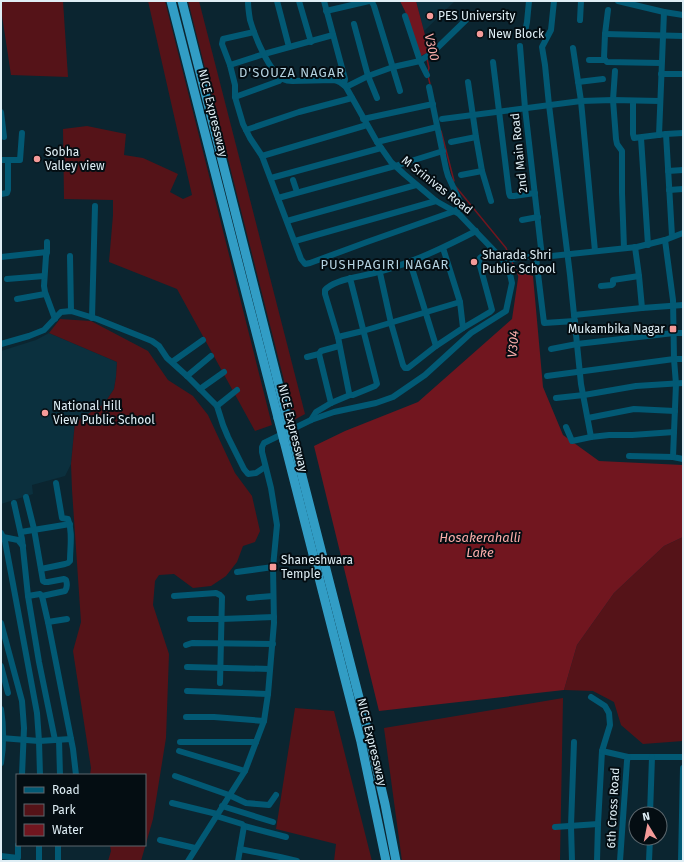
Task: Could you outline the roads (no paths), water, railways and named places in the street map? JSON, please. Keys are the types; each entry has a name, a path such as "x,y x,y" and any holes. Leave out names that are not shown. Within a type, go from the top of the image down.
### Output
{"highway":[{"name":"NICE Expressway","path":"172,1 288,439 370,740 385,804 396,861"},
{"name":"NICE Expressway","path":"182,1 282,416"},
{"name":"NICE Expressway","path":"288,439 361,742 386,861"}],"street":[{"path":"248,1 254,32 264,54 275,72 281,78 292,81 334,80 345,86"},
{"path":"278,1 289,47"},
{"path":"299,1 311,42"},
{"path":"324,1 345,79 345,86"},
{"path":"525,32 529,1"},
{"path":"554,1 552,30 542,47 580,371 591,437"},
{"path":"580,20 581,1"},
{"path":"618,1 683,16"},
{"path":"326,11 368,2 375,2 374,6 400,91"},
{"path":"605,60 605,34 608,10"},
{"path":"659,135 664,12"},
{"path":"405,16 420,61 427,75"},
{"path":"345,86 393,67 420,61 433,52 468,18"},
{"path":"354,24 368,76 377,98"},
{"path":"254,32 223,39 222,44 230,65 235,85 235,98 246,130 262,156 301,259 305,264 455,211 462,206 448,176 429,87"},
{"path":"605,34 683,36"},
{"path":"230,65 333,35"},
{"path":"429,38 433,52"},
{"name":"2nd Main Road","path":"520,46 525,108 538,217 539,257 544,323 574,318"},
{"path":"573,48 582,101 595,251"},
{"path":"589,60 605,60 607,62 662,63"},
{"path":"493,62 509,193 510,196 535,193"},
{"path":"615,71 613,100 616,139 617,144 622,151 624,248"},
{"path":"661,74 683,74"},
{"path":"235,98 279,81 281,78"},
{"path":"578,82 603,79"},
{"path":"468,82 482,171 491,201"},
{"name":"M Srinivas Road","path":"345,86 379,145 391,162 436,201 459,214 492,249 506,260"},
{"path":"246,130 299,112 352,98"},
{"path":"442,119 582,101 660,101"},
{"path":"633,101 634,138 683,133"},
{"path":"363,118 433,104"},
{"path":"1,112 4,137"},
{"path":"262,156 367,125"},
{"path":"270,178 437,127"},
{"path":"1,160 20,160 22,133"},
{"path":"666,134 672,236"},
{"path":"451,142 476,137"},
{"path":"641,138 648,245"},
{"path":"278,198 443,152"},
{"path":"1,194 7,193 8,190 8,160"},
{"path":"668,171 683,170"},
{"path":"461,175 482,171"},
{"path":"293,180 297,192"},
{"path":"287,221 416,185"},
{"path":"669,190 683,189"},
{"path":"295,241 436,201"},
{"path":"92,318 95,206"},
{"path":"522,220 538,217"},
{"path":"350,395 338,337 324,290 328,286 350,278 380,272 424,257 476,231"},
{"path":"188,861 245,771 264,721 268,694 274,617 273,567 277,525 271,488 262,452 262,447 264,444 312,420 334,412 376,403 393,397 425,375 471,333 506,311 512,283 506,260 520,257 539,257 635,247 648,245 683,233"},
{"path":"665,240 674,300 674,359 676,384 673,457"},
{"path":"47,242 44,286 45,294 54,319"},
{"path":"635,247 642,308"},
{"path":"443,248 460,302 463,328"},
{"path":"380,272 391,323 403,365 405,368 408,368 436,346 492,310 479,262 480,258 492,249"},
{"path":"1,257 47,252"},
{"path":"70,256 71,311"},
{"path":"410,262 436,346"},
{"path":"7,279 44,276"},
{"path":"601,286 612,285 613,280 639,276"},
{"path":"312,420 316,412 331,403 377,384 350,278"},
{"path":"17,299 45,294"},
{"path":"338,337 460,302"},
{"path":"574,318 642,308 683,305"},
{"path":"1,344 44,330 61,312 71,311 152,341 159,346 167,358 217,406 228,437 248,474 256,473 265,467"},
{"path":"551,349 577,344 683,333"},
{"path":"172,362 203,340"},
{"path":"307,357 339,346"},
{"path":"319,354 331,403"},
{"path":"187,376 211,356"},
{"path":"547,376 683,359"},
{"path":"200,389 224,372"},
{"path":"556,398 636,386 683,383"},
{"path":"217,406 237,390"},
{"path":"588,418 634,409 675,411"},
{"path":"566,427 572,441 609,435 674,432"},
{"path":"628,456 673,457 683,459"},
{"path":"41,569 65,564 70,561 70,524 68,519 62,518 56,483"},
{"path":"26,497 34,530 43,581 45,582 44,596 48,622 76,774"},
{"path":"14,503 21,532 28,596 39,662 57,740 60,774"},
{"path":"21,532 70,524"},
{"path":"2,536 18,540 23,546"},
{"path":"2,536 5,542 37,714 40,774"},
{"path":"237,572 273,567"},
{"path":"28,596 40,594 44,596 65,591 67,589 67,582 64,579 45,582"},
{"path":"174,596 218,594 222,597 220,683"},
{"path":"249,598 273,596"},
{"path":"190,619 274,617"},
{"path":"48,622 67,619"},
{"path":"1,623 22,701 24,714 22,774"},
{"path":"186,645 192,643 272,644"},
{"path":"1,666 8,694"},
{"path":"187,667 270,669"},
{"path":"187,691 268,694"},
{"path":"591,698 605,706 609,713 610,725 602,751 597,861"},
{"path":"1,709 4,724 1,763"},
{"path":"186,716 264,721"},
{"path":"2,738 23,740 70,739"},
{"path":"180,742 256,742"},
{"path":"572,861 571,826 574,742"},
{"path":"179,751 245,771"},
{"path":"602,751 628,757 683,757"},
{"name":"6th Cross Road","path":"620,861 626,761 628,757"},
{"path":"650,806 652,757"},
{"path":"681,861 683,768"},
{"path":"175,776 229,795 246,803 267,805 276,796"},
{"path":"172,803 216,815 244,826 286,837"},
{"path":"222,806 273,822"},
{"path":"556,827 598,824"},
{"path":"238,861 244,826"},
{"path":"160,840 195,848"},
{"path":"1,856 18,858 18,846"},
{"path":"39,846 39,861"},
{"path":"58,846 58,861"},
{"path":"649,861 650,846"},
{"path":"240,849 297,861"}],"water":[{"path":"400,1 416,1 429,52 419,57 405,11"},
{"name":"Hosakerahalli Lake","path":"519,272 533,276 543,387 563,435 599,461 683,465 683,537 664,546 614,593 577,645 564,690 379,711 314,446 345,431 418,402 512,319"}],"waterway":[{"name":"V300","path":"427,59 429,68 428,71"},
{"name":"V304","path":"428,76 430,84"},
{"name":"V304","path":"441,131 454,181"},
{"name":"V304","path":"456,187 506,248 510,258"},
{"name":"V304","path":"512,262 519,276"}],"place":[{"name":"PES University","path":"430,16"},
{"name":"New Block","path":"480,34"},
{"name":"Sobha Valley view","path":"37,159"},
{"name":"Sharada Shri Public School","path":"474,262"},
{"name":"Mukambika Nagar","path":"673,329"},
{"name":"National Hill View Public School","path":"45,413"},
{"name":"Shaneshwara Temple","path":"273,567"}],"district":[{"name":"D'SOUZA NAGAR","path":"292,72"},
{"name":"PUSHPAGIRI NAGAR","path":"385,264"}]}
